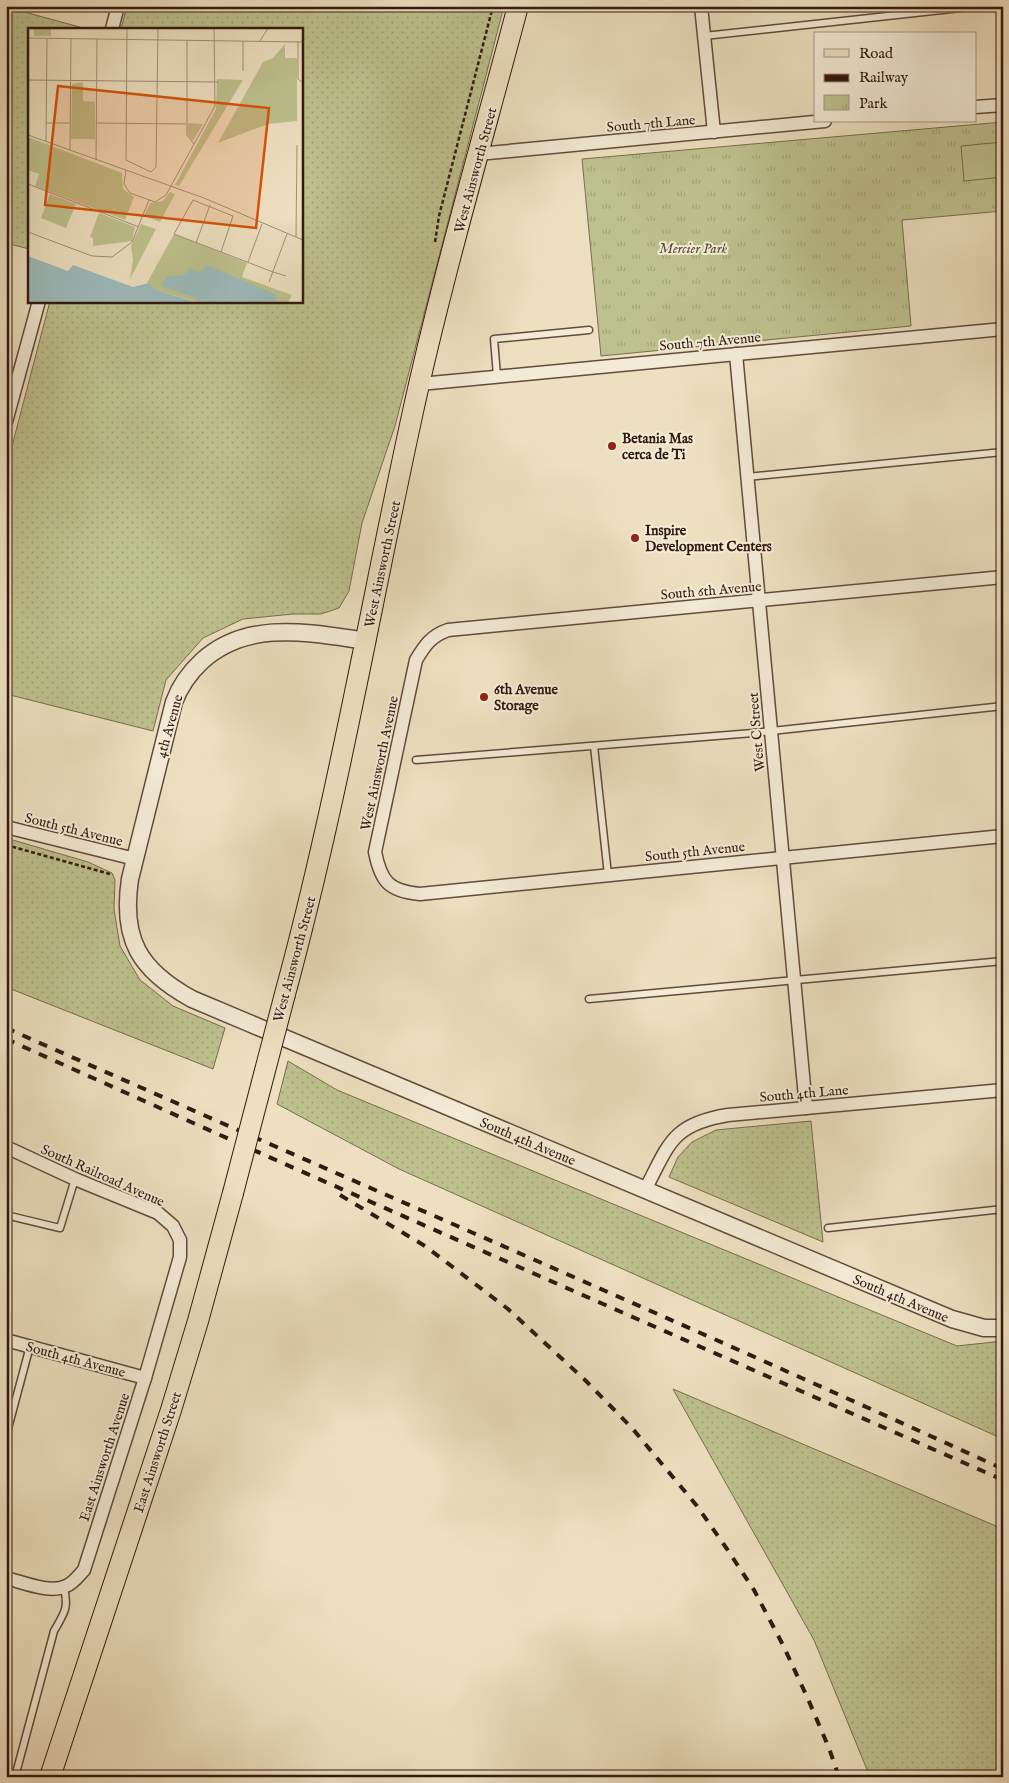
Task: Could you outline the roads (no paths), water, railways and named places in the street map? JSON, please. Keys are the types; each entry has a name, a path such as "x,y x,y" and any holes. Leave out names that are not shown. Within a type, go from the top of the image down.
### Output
{"main road":[{"name":"West Ainsworth Street","path":"251,1123 321,854 420,384 478,154 518,6"},
{"name":"East Ainsworth Street","path":"50,1777 171,1410 198,1321 251,1123"}],"street":[{"path":"112,28 118,6"},
{"path":"701,6 714,132"},
{"path":"976,107 1003,105"},
{"name":"South 7th Lane","path":"478,154 816,122"},
{"path":"6,422 38,302"},
{"name":"South 7th Avenue","path":"420,384 1003,329"},
{"name":"West C Street","path":"736,354 806,1108"},
{"name":"South 6th Avenue","path":"426,643 438,633 448,630 1003,577"},
{"name":"4th Avenue","path":"130,878 174,702 181,686 195,668 226,645 254,634 279,632 334,636 367,641"},
{"name":"West Ainsworth Avenue","path":"392,887 379,871 375,852 416,660 426,643"},
{"name":"South 5th Avenue","path":"6,827 135,859"},
{"name":"South 5th Avenue","path":"392,887 405,892 420,894 1003,836"},
{"name":"South 4th Avenue","path":"130,878 127,915 131,935 139,953 151,970 176,990 192,999 952,1319 984,1328 1003,1328"},
{"name":"South 4th Lane","path":"645,1190 674,1137 688,1126 713,1118 1003,1090"},
{"name":"South Railroad Avenue","path":"6,1147 75,1179 158,1213 173,1226 180,1240"},
{"name":"East Ainsworth Avenue","path":"64,1588 84,1570 145,1378 180,1257 180,1240"},
{"name":"South 4th Avenue","path":"6,1340 145,1378"},
{"path":"6,1578 45,1588 64,1588"}],"lane":[{"path":"704,36 979,6"},
{"path":"497,376 494,339 589,330"},
{"path":"747,477 1003,452"},
{"path":"416,760 771,731 1003,706"},
{"path":"594,746 608,875"},
{"path":"589,999 1003,961"},
{"path":"6,1215 60,1228 75,1179"},
{"path":"828,1228 1003,1209"},
{"path":"6,1436 30,1346"},
{"path":"15,1777 54,1631 66,1611 68,1602 64,1588"}],"railway":[{"path":"6,1028 630,1302 1003,1469"},
{"path":"6,1039 278,1161 1003,1480"},
{"path":"340,1195 425,1246 508,1309 585,1380 632,1428 697,1506 754,1590 783,1645 808,1699 839,1777"}],"place":[{"name":"Betania Mas cerca de Ti","path":"612,446"},
{"name":"Inspire Development Centers","path":"635,538"},
{"name":"6th Avenue Storage","path":"484,697"}],"park label":[{"name":"Mercier Park","path":"693,248"}]}
